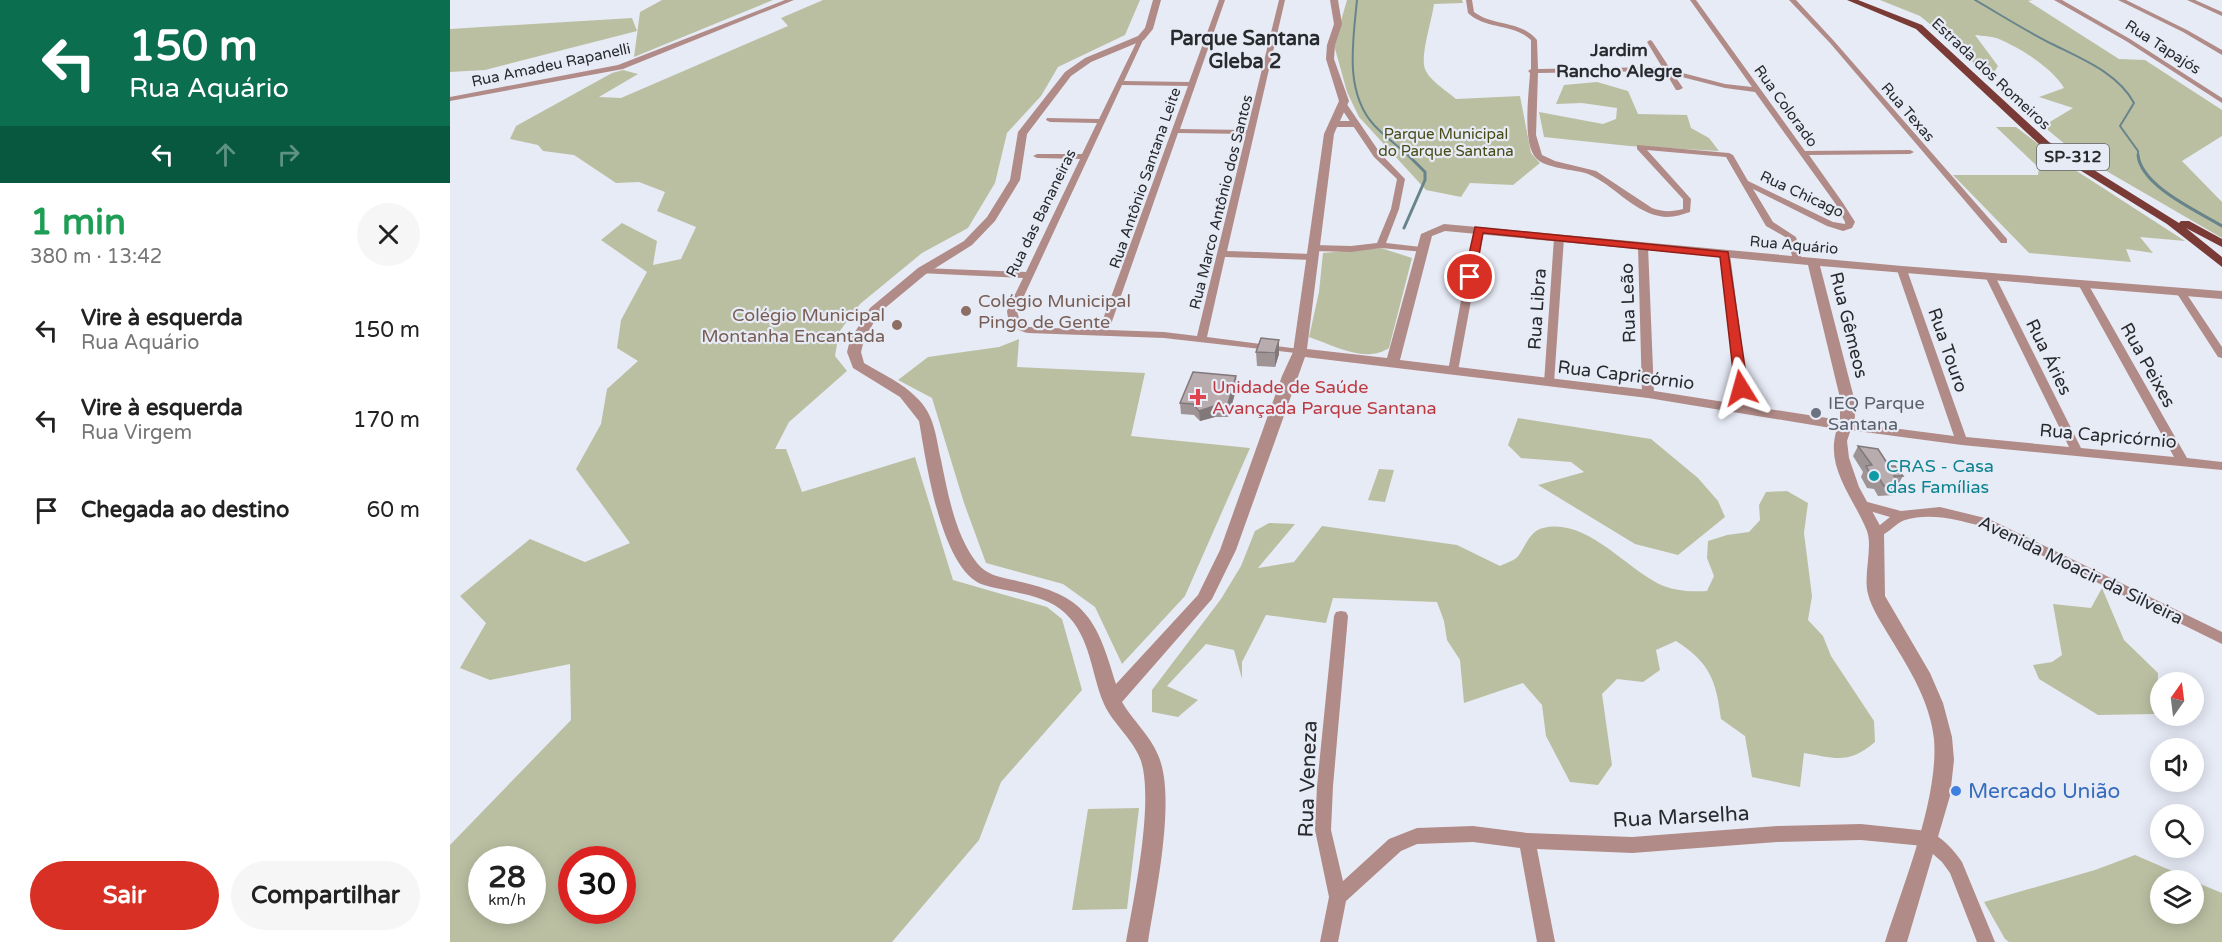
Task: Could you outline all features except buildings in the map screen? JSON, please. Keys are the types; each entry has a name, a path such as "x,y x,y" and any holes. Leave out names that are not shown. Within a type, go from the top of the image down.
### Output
{"main road":[{"name":"Estrada dos Romeiros","path":"1851,0 1901,17 1925,31 2045,144 2171,222 2222,263"},
{"name":"Estrada dos Romeiros","path":"1863,0 1926,26 2060,149 2221,244"}],"street":[{"name":"Rua Amadeu Rapanelli","path":"450,99 620,67 790,0"},
{"name":"Rua das Bananeiras","path":"1156,0 1149,29 1141,38 1012,311 1012,318 1018,327 1033,331 1104,331 1201,339 1392,363"},
{"name":"Rua Antônio Santana Leite","path":"1104,331 1222,0"},
{"name":"Rua Marco Antônio dos Santos","path":"1201,339 1282,0"},
{"path":"1334,0 1338,24 1331,45 1330,59 1343,105 1377,155 1401,179 1395,209 1382,245"},
{"path":"1469,0 1471,13 1477,18 1530,35 1535,51 1532,71 1536,153 1544,160 1594,174 1651,212 1676,214 1687,210 1688,199 1640,147 1726,154 1747,183 1769,224 1791,237 1797,261"},
{"name":"Rua Colorado","path":"1693,0 1848,219 1850,224 1846,228"},
{"name":"Rua Texas","path":"1792,0 1832,42 2004,241"},
{"name":"Rua Tapajós","path":"2056,0 2128,40 2222,101"},
{"path":"2121,0 2185,31 2222,53"},
{"path":"2190,0 2222,14"},
{"path":"1137,942 1149,863 1154,775 1150,758 1119,717 1090,633 1080,616 1068,605 1052,597 983,578 967,566 942,500 926,422 921,410 910,396 862,368 855,361 856,340 874,311 922,271 968,243 985,227 1015,180 1022,134 1068,74 1088,60 1141,38"},
{"path":"1650,42 1679,88"},
{"path":"1532,71 1650,69 1669,71 1725,86 1757,90"},
{"path":"1121,83 1192,84"},
{"path":"1112,701 1204,599 1228,550 1288,376 1300,352 1329,134 1343,105"},
{"path":"1050,120 1102,122"},
{"path":"1333,124 1354,124"},
{"path":"1176,131 1251,132"},
{"path":"1803,153 1910,152"},
{"path":"1037,156 1086,158"},
{"name":"Rua Chicago","path":"1747,183 1830,224 1846,228"},
{"name":"Rua Aquário","path":"1421,250 1427,234 1438,227 1991,278 2221,295"},
{"path":"1453,371 1479,230"},
{"name":"Rua Libra","path":"1549,383 1559,238"},
{"path":"1223,254 1313,253 1382,245 1421,250 1392,363"},
{"name":"Rua Leão","path":"1643,246 1648,394"},
{"path":"1725,254 1744,409"},
{"name":"Rua Gêmeos","path":"1813,262 1847,398 1849,412 1840,441 1842,458 1860,504 1876,532"},
{"name":"Rua Touro","path":"1902,270 1962,441"},
{"path":"922,271 1030,275"},
{"name":"Rua Áries","path":"1991,278 2077,452"},
{"name":"Rua Peixes","path":"2083,284 2183,462"},
{"path":"2181,292 2222,355"},
{"name":"Rua Capricórnio","path":"1392,363 1648,394 1846,426 1962,441 2222,466"},
{"name":"Avenida Moacir da Silveira","path":"1860,504 1900,516 1940,512 1985,522 2222,638"},
{"name":"Avenida Moacir da Silveira","path":"1876,532 1900,516"},
{"path":"1876,532 1875,584 1877,596 1887,619 1921,673 1935,703 1941,729 1942,779 1928,839 1918,864 1896,942"},
{"name":"Rua Veneza","path":"1329,942 1338,897 1323,830 1326,750 1341,616"},
{"name":"Rua Marselha","path":"1338,897 1395,844 1417,836 1473,834 1527,841 1643,844 1828,832 1928,839"},
{"path":"1928,839 1948,856 1956,868 1986,942"},
{"path":"1527,841 1546,942"}],"green space":[{"path":"662,0 773,0 634,57 640,12"},
{"path":"823,0 1140,0 1125,35 1058,67 1041,96 1007,133 995,183 968,228 922,253 860,304 839,332 835,356 847,371 789,422 775,449 786,449 802,492 915,457 953,580 1047,607 1062,619 1082,690 1001,782 979,840 892,942 450,942 450,845 571,720 570,664 490,680 460,668 486,623 460,596 530,539 585,562 630,543 576,469 601,424 607,389 638,361 617,348 621,320 647,272 601,240 622,223 657,241 653,265 681,259 696,227 657,211 665,192 639,182 616,183 574,155 543,151 538,145 510,139 516,126 612,73 623,70 638,74 599,97 621,98 788,26 781,18"},
{"name":"Parque Municipal do Parque Santana","path":"1347,0 1462,0 1463,3 1434,4 1425,47 1425,69 1434,81 1456,99 1520,96 1531,153 1540,163 1513,185 1470,183 1461,197 1426,190 1359,117 1347,92 1334,45"},
{"path":"1880,0 2033,0 2028,1 2119,59 2145,60 2222,110 2222,136 2182,161 2222,202 2222,238 2077,154 2043,126 2073,108 2039,97 2064,88 2052,73 2035,59 1999,39 1975,35 1998,66 1990,79 1953,43 1920,16"},
{"path":"632,18 637,31 485,70 450,72 450,29"},
{"path":"1597,82 1628,91 1638,114 1687,115 1691,128 1709,138 1719,151 1629,146 1544,137 1539,112 1603,124 1616,119 1617,108 1582,103 1556,104 1564,85"},
{"path":"1996,127 2016,127 2055,157 2185,241 2140,237 2153,253 2126,249 2131,262 2029,253 1953,175 2038,175 2039,168"},
{"path":"1381,248 1412,258 1389,348 1370,354 1359,354 1309,337 1319,292 1323,253"},
{"path":"1019,339 1017,367 1145,373 1131,436 1250,448 1185,596 1122,664 1095,607 1063,584 986,563 964,503 932,398 898,380 928,357 999,347"},
{"path":"1518,418 1651,439 1698,478 1718,501 1725,517 1678,555 1635,544 1538,485 1584,472 1571,462 1521,458 1508,445"},
{"path":"1379,469 1394,470 1385,502 1368,500"},
{"path":"1787,491 1808,503 1804,533 1812,596 1808,620 1823,636 1831,656 1874,721 1875,742 1849,757 1833,758 1804,753 1800,787 1752,777 1745,736 1721,719 1714,683 1704,665 1676,641 1656,650 1660,670 1643,682 1617,679 1602,694 1612,765 1598,785 1570,782 1546,736 1542,705 1523,683 1464,703 1460,660 1447,640 1444,621 1437,602 1333,598 1326,623 1266,615 1242,662 1242,679 1234,650 1206,644 1167,686 1198,700 1178,717 1152,712 1152,690 1221,599 1241,566 1255,531 1269,523 1295,524 1258,568 1294,562 1322,526 1457,545 1500,566 1518,557 1535,532 1543,528 1559,527 1589,536 1663,586 1681,590 1707,591 1714,576 1707,558 1708,541 1749,532 1760,520 1759,505 1766,492"},
{"path":"2102,588 2124,640 2157,672 2150,672 2150,714 2098,715 2039,679 2033,665 2052,662 2062,655 2053,604 2091,608"},
{"path":"1139,808 1127,909 1072,910 1088,809"},
{"path":"2135,855 2170,870 2150,870 2150,924 2204,924 2204,886 2222,893 2222,942 2009,942 2005,939 1984,902 2095,870"}],"waterway":[{"path":"1357,0 1353,66 1358,97 1364,112 1374,125 1409,156"},
{"path":"1975,0 2033,34 2087,61 2119,83 2134,103 2120,126 2138,151 2138,155"},
{"path":"2138,155 2141,166 2159,187 2222,226"},
{"path":"1404,228 1425,180 1425,172 1409,156"}],"place":[{"name":"Colégio Municipal Pingo de Gente","path":"966,311"},
{"name":"Colégio Municipal Montanha Encantada","path":"897,325"},
{"name":"Unidade de Saúde Avançada Parque Santana","path":"1198,397"},
{"name":"IEQ Parque Santana","path":"1816,413"},
{"name":"CRAS - Casa das Famílias","path":"1874,476"},
{"name":"Mercado União","path":"1956,791"}],"district":[{"name":"Parque Santana Gleba 2","path":"1245,50"},
{"name":"Jardim Rancho Alegre","path":"1619,60"}],"route":[{"path":"1470,277 1479,230 1725,254 1741,388"}]}
